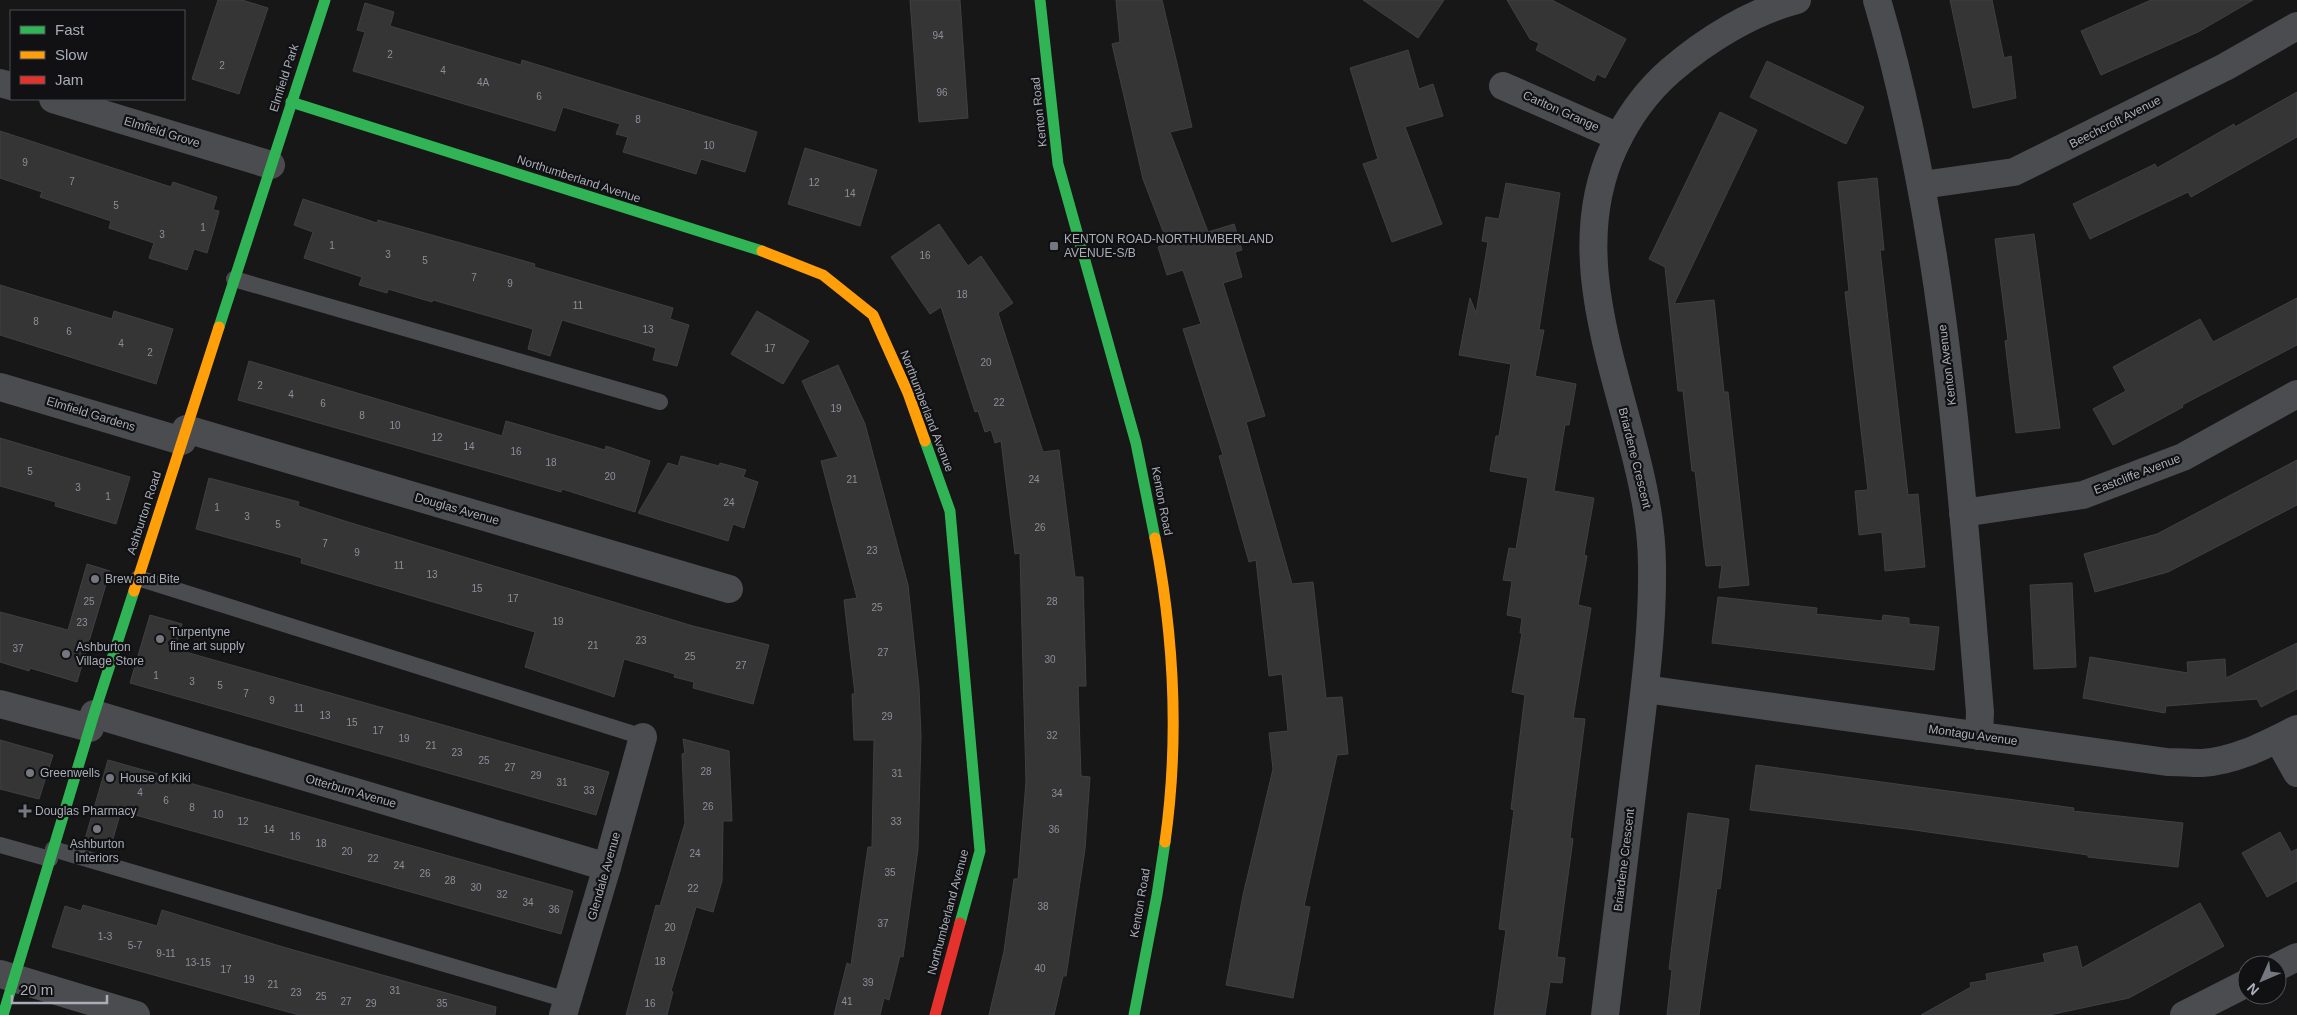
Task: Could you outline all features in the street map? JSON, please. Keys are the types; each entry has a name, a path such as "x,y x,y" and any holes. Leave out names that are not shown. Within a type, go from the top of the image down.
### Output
{"street":[{"name":"Elmfield Park","path":"271,164 325,0"},
{"name":"Kenton Road","path":"1040,0 1058,164 1136,443 1165,590 1174,734 1168,818 1157,895 1134,1015"},
{"name":"Briardene Crescent","path":"1604,1015 1645,689 1652,595 1650,515 1597,295 1593,249 1603,171 1633,111 1653,86 1680,62 1707,42 1739,24 1780,5 1797,0"},
{"name":"Kenton Avenue","path":"1877,0 1900,86 1922,185 1945,344 1963,513 1980,712 1979,736"},
{"name":"Beechcroft Avenue","path":"1922,185 2014,172 2225,67 2297,26"},
{"name":"Carlton Grange","path":"1503,86 1619,137"},
{"name":"Elmfield Grove","path":"55,100 271,164"},
{"name":"Northumberland Avenue","path":"290,102 764,252 823,275 873,316 908,393 950,511 952,530 980,852 935,1015"},
{"name":"Ashburton Road","path":"3,1015 7,976 52,854 92,721 271,164"},
{"name":"Elmfield Gardens","path":"0,386 184,435"},
{"name":"Eastcliffe Avenue","path":"1963,513 2083,495 2183,457 2297,394"},
{"name":"Douglas Avenue","path":"184,435 729,589"},
{"name":"Montagu Avenue","path":"1645,689 2167,762 2203,763 2230,759 2288,734"},
{"name":"Otterburn Avenue","path":"0,704 92,721 607,867"},
{"path":"2288,734 2297,773"},
{"name":"Glendale Avenue","path":"565,1007 643,737"},
{"path":"7,976 136,1015"},
{"path":"2184,1015 2237,988"}],"lane":[{"path":"234,279 660,402"},
{"path":"138,578 643,737"},
{"path":"0,846 52,854 565,1007"}],"building":[{"path":"218,0 242,0 268,8 239,94 192,79"},
{"path":"910,0 960,0 968,118 919,122"},
{"path":"1116,0 1162,0 1192,127 1170,132 1208,232 1234,224 1242,250 1235,252 1242,277 1223,283 1265,416 1246,422 1292,584 1313,582 1326,698 1342,697 1348,754 1337,755 1304,906 1310,907 1293,998 1226,985 1243,895 1273,769 1269,733 1288,731 1282,674 1269,676 1256,560 1249,562 1219,456 1223,455 1183,329 1201,324 1183,270 1167,275 1158,247 1168,244 1143,179 1112,44 1120,42"},
{"path":"1363,0 1444,0 1418,38"},
{"path":"1507,0 1552,0 1626,39 1605,78 1597,74 1594,81 1536,50 1539,43 1530,39"},
{"path":"1950,0 1992,0 2004,58 2011,56 2016,98 1973,108"},
{"path":"2151,0 2253,0 2198,32 2101,75 2081,31"},
{"path":"365,3 394,12 390,26 521,65 522,60 757,132 745,172 701,159 696,174 623,152 628,137 616,134 620,124 563,107 555,131 353,71 365,32 357,30"},
{"path":"1408,50 1419,89 1433,84 1443,116 1405,127 1442,224 1392,242 1363,164 1378,159 1350,68"},
{"path":"1767,61 1864,107 1846,144 1750,97"},
{"path":"2297,92 2297,137 2191,197 2188,192 2090,239 2073,204 2155,164 2157,168 2234,124 2235,127"},
{"path":"1720,112 1757,130 1674,304 1714,300 1724,392 1728,392 1749,585 1719,588 1722,565 1706,566 1695,471 1692,471 1683,391 1678,391 1665,267 1649,259"},
{"path":"0,131 171,187 173,182 217,197 213,210 219,211 207,253 194,249 187,270 149,258 154,243 109,228 111,221 40,197 42,192 0,178"},
{"path":"805,148 877,170 860,226 788,204"},
{"path":"1877,178 1884,250 1880,250 1908,495 1918,494 1925,567 1885,571 1882,532 1859,535 1855,491 1868,490 1845,292 1849,291 1838,182"},
{"path":"1506,183 1560,193 1539,330 1544,330 1535,376 1576,384 1569,425 1565,425 1554,491 1594,498 1584,555 1587,556 1578,605 1591,608 1573,718 1585,719 1570,838 1573,839 1557,957 1565,958 1562,983 1550,982 1545,1015 1494,1015 1506,930 1499,929 1514,810 1511,809 1525,695 1512,692 1522,633 1520,633 1522,618 1507,615 1512,581 1503,580 1509,548 1516,549 1528,478 1490,471 1496,436 1499,436 1511,364 1459,355 1470,298 1476,313 1488,242 1482,241 1486,217 1499,219"},
{"path":"303,199 377,223 378,220 535,264 534,267 673,308 670,319 689,325 677,366 653,360 656,348 562,320 550,356 528,349 533,329 433,300 432,302 388,289 387,293 359,285 362,277 304,258 313,232 294,225"},
{"path":"939,224 968,266 981,256 1013,303 998,313 1043,452 1059,450 1075,577 1083,577 1086,686 1078,686 1081,776 1090,777 1085,849 1066,976 1063,976 1054,1015 989,1015 1004,951 1014,879 1018,879 1026,782 1020,553 1015,554 1001,441 995,443 991,430 985,432 978,411 975,412 941,307 930,314 891,257"},
{"path":"2034,234 2060,428 2016,433 2005,341 2008,340 1995,239"},
{"path":"0,285 112,319 114,311 173,329 156,384 0,335"},
{"path":"2297,298 2297,345 2182,405 2183,407 2113,445 2093,409 2126,391 2113,367 2200,319 2213,342"},
{"path":"757,311 809,341 783,384 731,354"},
{"path":"249,361 502,436 506,421 605,450 606,446 650,461 635,512 562,489 561,492 238,400"},
{"path":"838,365 865,424 908,585 919,688 921,737 918,849 903,957 900,956 889,1000 884,998 880,1015 834,1015 847,963 851,965 868,847 872,847 874,740 854,740 852,694 855,694 844,600 857,598 821,461 838,457 802,381"},
{"path":"0,438 130,477 116,524 55,506 56,502 0,486"},
{"path":"681,456 719,466 720,463 746,470 743,477 758,482 744,528 733,524 728,541 638,513 668,463 678,466"},
{"path":"2297,460 2297,505 2168,572 2095,592 2084,554 2157,534"},
{"path":"209,478 299,502 298,506 348,522 693,626 769,645 753,704 693,688 694,682 674,677 675,674 624,659 614,697 525,667 535,632 301,563 302,558 196,529"},
{"path":"87,564 110,571 77,682 30,668 29,671 0,662 0,612 68,630"},
{"path":"2072,583 2076,667 2034,669 2030,585"},
{"path":"1718,597 1817,608 1816,614 1882,621 1883,615 1909,618 1909,624 1939,627 1934,670 1712,643"},
{"path":"150,615 182,624 175,649 609,772 596,815 130,683"},
{"path":"2297,643 2297,689 2261,707 2257,699 2166,706 2165,713 2083,698 2090,657 2188,673 2187,662 2225,659 2226,678"},
{"path":"683,739 729,751 732,821 723,821 722,881 713,912 696,907 671,991 673,992 667,1015 626,1015 656,905 660,906 685,823 682,754 685,753"},
{"name":"Greenwells","path":"0,740 53,755 39,799 0,789"},
{"path":"108,760 573,891 561,934 121,811 111,846 85,839"},
{"path":"1756,765 2074,808 2073,811 2183,823 2178,867 2088,857 2088,855 1907,829 1750,810"},
{"path":"1688,813 1729,819 1720,889 1717,888 1699,1015 1667,1015 1672,970 1669,969"},
{"path":"2280,832 2291,852 2297,849 2297,881 2267,897 2242,853"},
{"path":"2200,903 2224,946 2129,998 2049,1015 1921,1015 1971,987 1970,983 1987,980 1986,974 2045,962 2043,954 2077,946 2082,968"},
{"path":"83,905 157,926 162,910 283,947 496,1007 495,1015 299,1015 52,947 65,906 81,911"}],"traffic: fast":[{"path":"219,327 325,0"},
{"path":"1040,0 1058,164 1136,443 1155,538"},
{"path":"291,102 762,251"},
{"path":"925,441 950,511 980,851 960,923"},
{"path":"3,1015 94,714 134,591"},
{"path":"1134,1015 1165,842"}],"traffic: slow":[{"path":"762,251 823,275 873,315 908,393 925,441"},
{"path":"134,591 219,327"},
{"path":"1155,538 1167,613 1172,690 1172,766 1165,842"}],"traffic: jam":[{"path":"935,1015 960,923"}],"place":[{"name":"KENTON ROAD-NORTHUMBERLAND AVENUE-S/B","path":"1054,246"},
{"name":"Brew and Bite","path":"95,579"},
{"name":"Turpentyne fine art supply","path":"160,639"},
{"name":"Ashburton Village Store","path":"66,654"},
{"name":"Greenwells","path":"30,773"},
{"name":"House of Kiki","path":"110,778"},
{"name":"Douglas Pharmacy","path":"25,811"},
{"name":"Ashburton Interiors","path":"97,829"}]}
